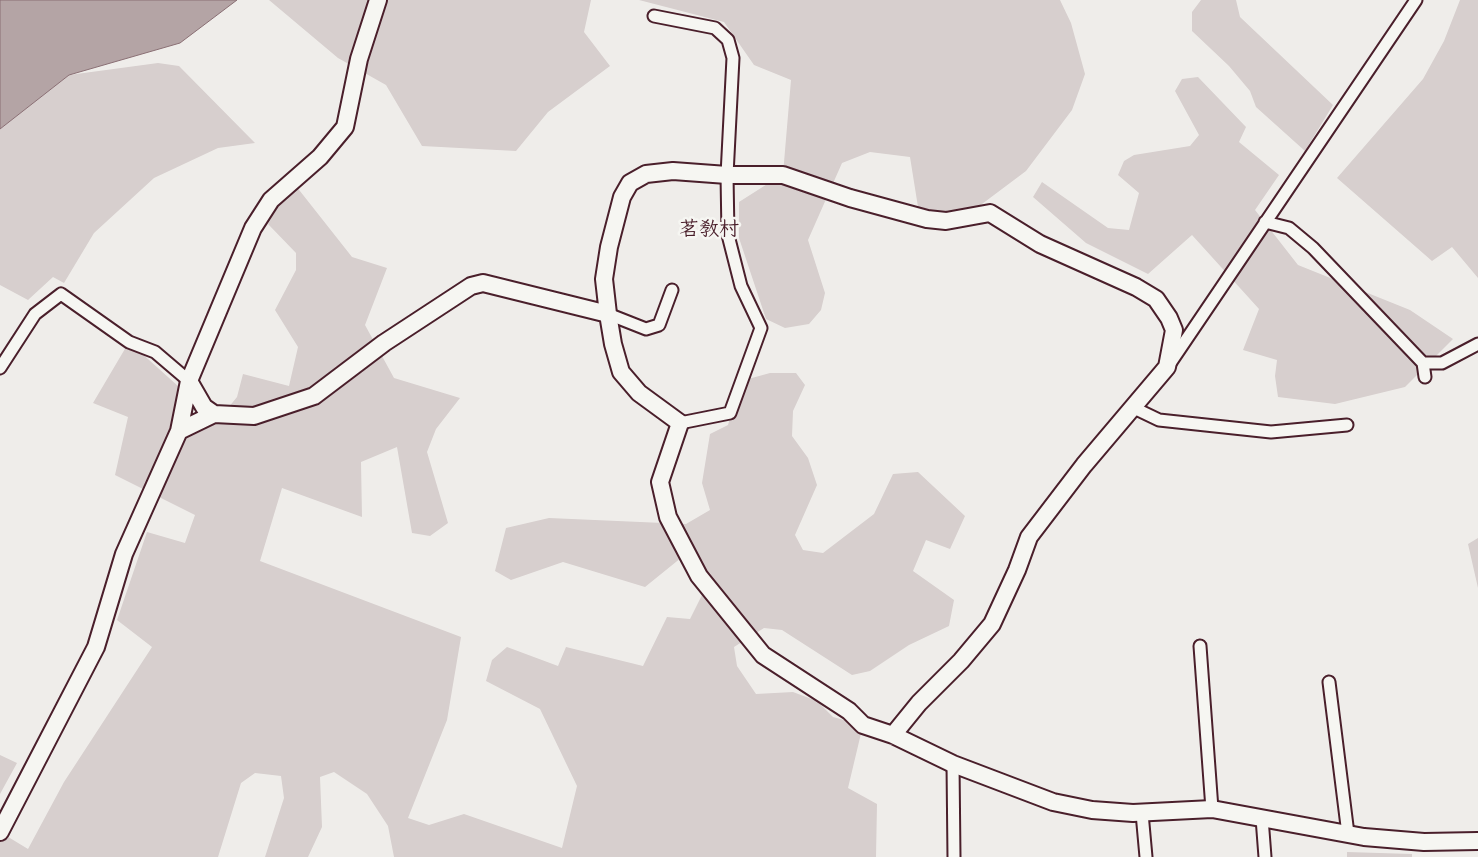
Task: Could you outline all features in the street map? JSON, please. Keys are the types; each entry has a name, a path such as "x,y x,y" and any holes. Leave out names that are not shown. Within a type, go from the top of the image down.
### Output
{"street":[{"path":"0,832 96,647 124,554 179,431 190,381 253,228 271,200 320,157 346,127 359,59 378,0"},
{"path":"893,735 919,703 961,661 992,624 1017,570 1029,536 1084,465 1167,367 1416,0"},
{"path":"654,16 714,28 728,40 734,58 728,175 728,235 741,286 761,328 730,413 680,423 639,393 622,372 613,344 608,314 604,279 609,247 622,197 630,183 646,174 673,171 728,175 783,175 850,198 927,220 946,221 990,213 1040,244 1136,287 1156,299 1169,318 1174,330 1167,367"},
{"path":"1265,222 1289,228 1313,248 1424,363 1425,377"},
{"path":"179,431 214,414 254,416 314,396 384,343 472,286 483,283 608,314 646,329 659,325 672,290"},
{"path":"0,368 36,314 61,294 129,342 155,352 190,381 204,407 214,414"},
{"path":"1424,363 1442,363 1478,344"},
{"path":"1134,408 1159,420 1272,432 1348,425"},
{"path":"680,423 660,482 668,517 699,576 763,655 849,711 863,725 893,735 952,764 1053,802 1092,810 1142,813 1212,809 1348,834 1424,842 1478,841"},
{"path":"1200,646 1212,809"},
{"path":"1330,682 1348,834"},
{"path":"952,764 954,857"},
{"path":"1142,813 1146,857"},
{"path":"1262,818 1266,857"}],"shaded area":[{"path":"0,0 237,0 180,43 69,75 0,129"},
{"path":"269,0 591,0 584,32 610,66 548,112 516,151 422,146 386,85 338,58"},
{"path":"639,0 1060,0 1071,23 1085,74 1072,110 1026,171 974,210 935,215 918,207 910,157 870,152 842,163 808,240 825,293 821,310 809,324 785,328 766,319 739,238 739,202 783,174 791,80 754,65 724,22"},
{"path":"1201,0 1236,0 1240,17 1333,105 1305,151 1256,107 1250,91 1229,66 1192,31 1192,12"},
{"path":"1460,0 1478,0 1478,278 1452,247 1432,261 1337,178 1423,79 1444,41"},
{"path":"158,63 179,66 255,143 218,148 154,178 94,233 64,283 53,277 28,300 0,285 0,129 69,75"},
{"path":"1198,77 1246,127 1239,142 1279,175 1255,210 1298,265 1410,310 1453,339 1405,387 1335,404 1278,397 1275,376 1277,360 1243,350 1259,309 1192,235 1148,274 1086,243 1033,197 1042,182 1108,228 1129,230 1139,193 1118,175 1124,161 1134,155 1190,146 1199,135 1175,91 1182,79"},
{"path":"296,186 352,257 387,268 365,325 394,378 460,398 436,429 427,452 448,523 430,536 412,533 397,447 361,462 362,517 282,488 260,561 461,637 447,720 408,818 429,825 464,814 562,848 577,786 540,709 486,681 492,660 507,647 558,666 566,647 643,666 667,617 690,619 709,581 692,549 645,587 563,562 511,580 495,571 506,528 549,518 686,524 710,510 702,483 710,434 728,425 741,381 770,373 796,373 805,385 793,411 792,436 808,458 817,485 795,535 803,550 823,553 874,514 893,474 918,472 965,516 950,549 926,540 913,571 954,600 949,626 909,645 870,671 852,675 782,630 764,628 734,647 737,666 756,694 793,692 817,701 833,717 863,725 848,788 877,804 876,857 394,857 388,826 367,794 334,772 320,777 322,827 308,857 265,857 284,798 281,776 255,773 241,783 218,857 0,857 0,832 28,849 64,782 152,647 117,620 147,532 185,543 195,515 115,475 128,417 93,403 129,342 178,386 180,391 169,430 186,438 215,424 237,397 243,374 289,386 298,347 275,310 296,270 296,253 268,224 283,198"},
{"path":"1478,538 1478,588 1468,544"},
{"path":"0,755 17,763 0,794"},
{"path":"1347,852 1412,854 1412,857 1347,857"}],"district":[{"name":"茗教村","path":"709,230"}]}
